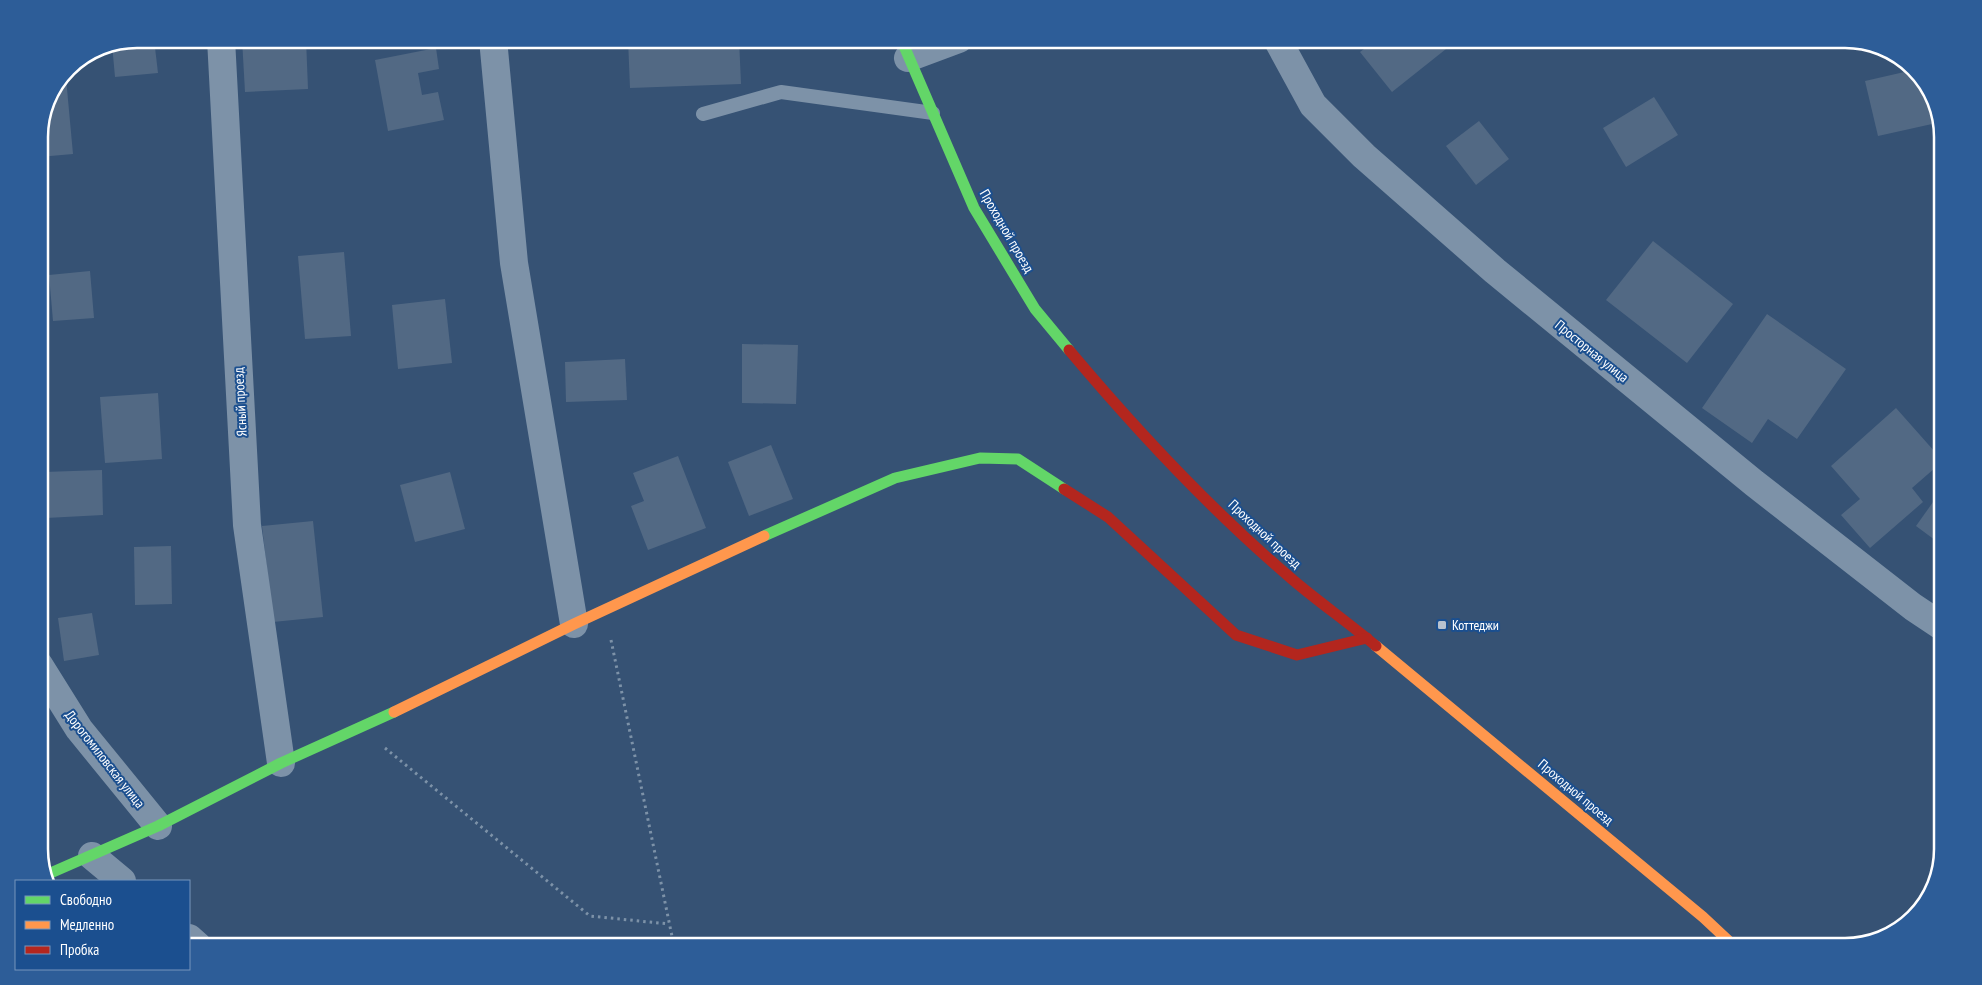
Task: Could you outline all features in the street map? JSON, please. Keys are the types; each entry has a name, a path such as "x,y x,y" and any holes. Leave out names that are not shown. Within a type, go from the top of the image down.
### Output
{"street":[{"name":"Ясный проезд","path":"221,48 247,525 281,763"},
{"path":"494,48 514,264 574,624"},
{"name":"Проходной проезд","path":"905,48 974,208 1035,309 1101,388 1204,498 1293,580 1367,638 1703,917 1725,938"},
{"name":"Просторная улица","path":"1282,48 1313,105 1364,156 1495,271 1754,483 1934,622"},
{"path":"51,873 158,826 281,763 433,694 574,624 895,478 980,458 1018,460 1108,517 1236,635 1297,655 1367,638"},
{"name":"Дорогомиловская улица","path":"48,680 79,730 158,826"},
{"path":"92,856 121,880"}],"lane":[{"path":"703,114 781,92 933,113"}],"path":[{"path":"604,610 672,938"},
{"path":"360,727 590,916 669,924"}],"building":[{"path":"125,48 155,48 158,73 115,77 113,51"},
{"path":"243,48 306,48 308,89 245,92"},
{"path":"436,48 439,69 418,73 422,95 438,92 444,120 388,131 375,60"},
{"path":"628,48 739,48 741,84 630,88"},
{"path":"1365,48 1446,49 1392,92 1360,52"},
{"path":"1906,72 1920,87 1928,103 1932,124 1878,136 1865,81"},
{"path":"66,82 73,154 48,156 48,125 54,102"},
{"path":"1654,97 1678,135 1626,167 1603,128"},
{"path":"1479,121 1509,159 1476,185 1446,146"},
{"path":"1653,241 1733,304 1687,363 1606,300"},
{"path":"344,252 351,336 305,339 298,256"},
{"path":"90,271 94,318 53,321 49,275"},
{"path":"445,299 452,363 398,369 392,305"},
{"path":"1767,314 1846,369 1797,439 1768,419 1752,443 1702,408"},
{"path":"742,344 798,345 796,404 742,403"},
{"path":"625,359 627,400 566,402 565,362"},
{"path":"158,393 162,459 105,463 100,397"},
{"path":"1896,408 1934,451 1934,469 1912,488 1923,502 1870,548 1841,515 1860,499 1831,466"},
{"path":"771,445 793,499 749,516 728,462"},
{"path":"678,456 706,528 648,550 631,506 644,501 633,473"},
{"path":"102,470 103,515 48,518 48,472"},
{"path":"450,472 465,529 415,542 400,485"},
{"path":"1934,501 1934,539 1916,526"},
{"path":"313,521 323,617 273,622 262,526"},
{"path":"171,546 172,604 135,605 134,547"},
{"path":"92,613 99,655 64,661 58,618"}],"traffic: fast":[{"path":"905,48 974,208 1035,309 1069,350"},
{"path":"764,536 895,478 980,458 1018,459 1064,489"},
{"path":"51,873 158,826 281,763 394,712"}],"traffic: slow":[{"path":"394,712 574,624 764,536"},
{"path":"1376,646 1703,917 1725,938"}],"traffic: jam":[{"path":"1069,350 1148,440 1233,526 1293,580 1376,646"},
{"path":"1064,489 1108,517 1236,635 1297,655 1367,638"}],"place":[{"name":"Коттеджи","path":"1442,625"}]}
